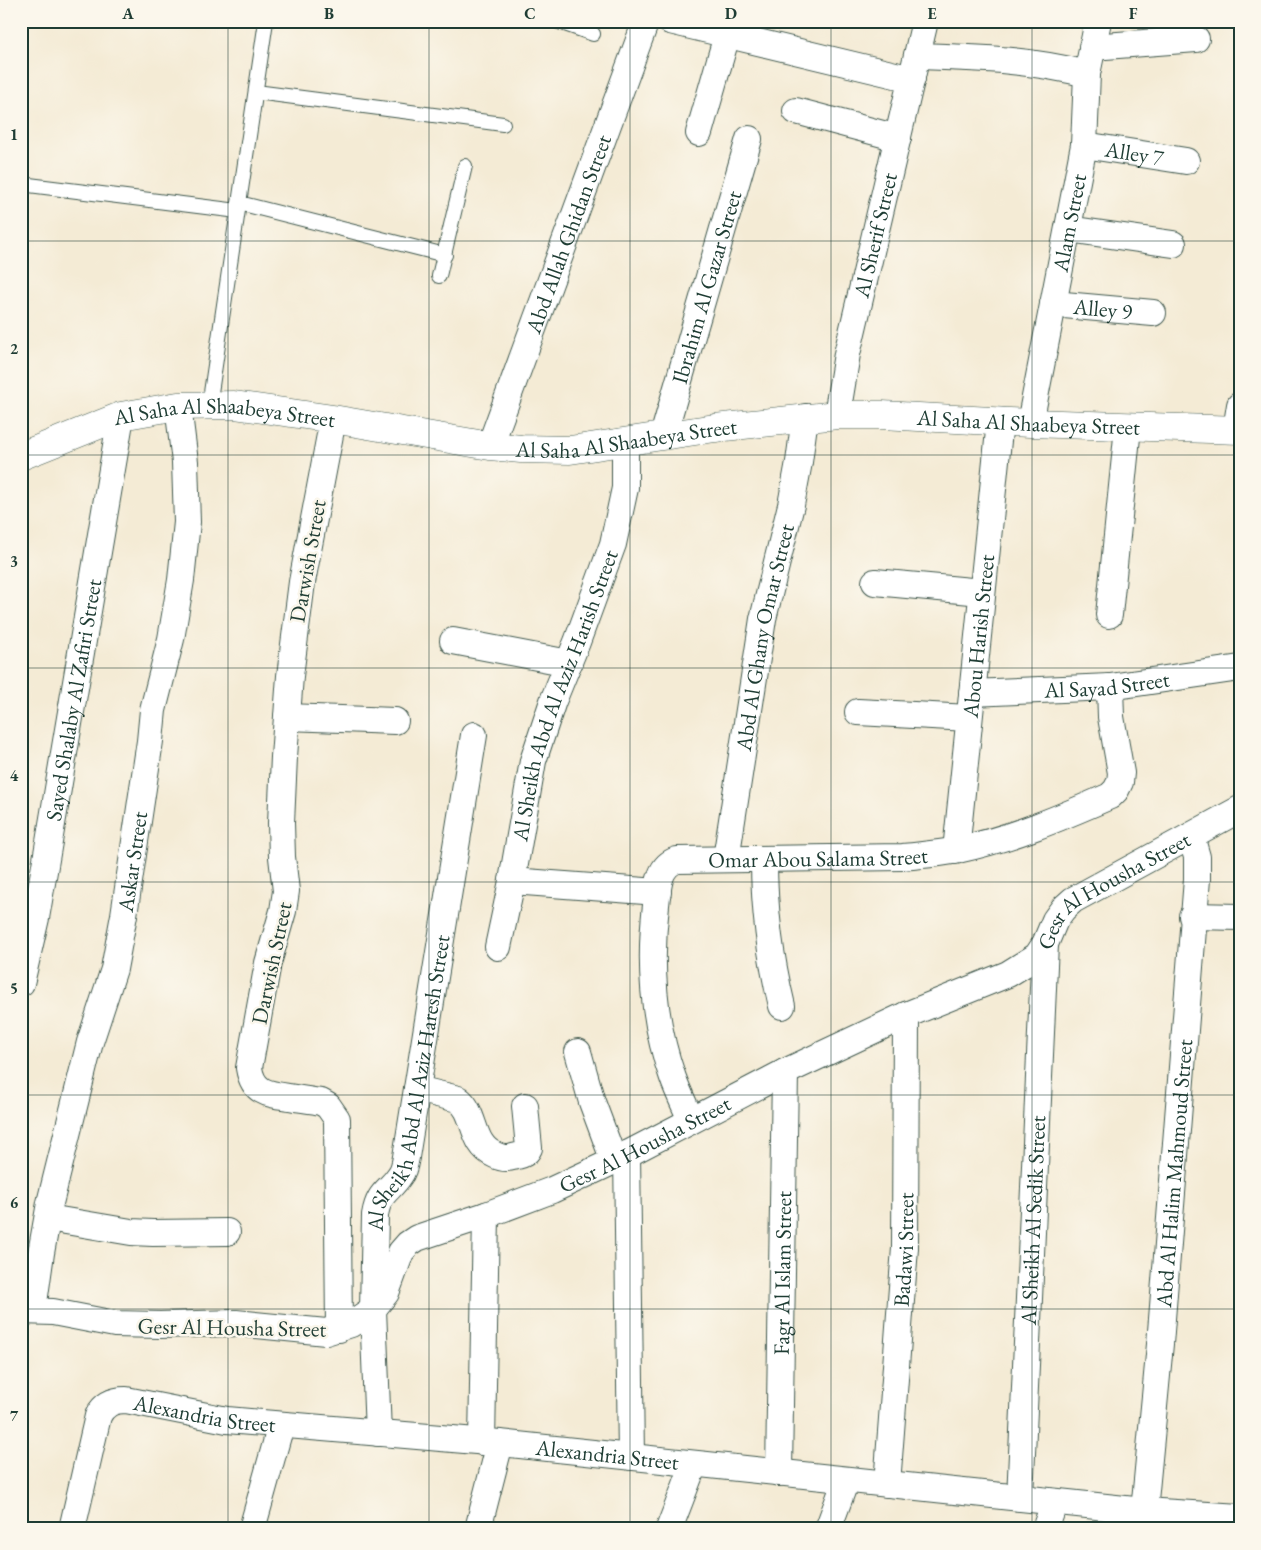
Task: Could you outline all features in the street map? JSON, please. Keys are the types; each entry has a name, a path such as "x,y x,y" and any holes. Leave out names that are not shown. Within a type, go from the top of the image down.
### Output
{"main road":[{"name":"Al Saha Al Shaabeya Street","path":"21,456 121,416 178,406 234,406 333,419 490,446 570,450 663,436 837,415 882,415 1128,427 1239,422"}],"street":[{"name":"Abd Allah Ghidan Street","path":"490,446 646,21"},
{"path":"670,21 727,35 914,68 1003,59 1056,66 1087,74"},
{"name":"Al Sherif Street","path":"837,415 847,354 925,21"},
{"name":"Alam Street","path":"1030,423 1084,145 1087,74 1098,21"},
{"path":"699,133 727,35"},
{"path":"1092,46 1196,39"},
{"path":"796,111 898,138"},
{"name":"Ibrahim Al Gazar Street","path":"663,436 749,139"},
{"name":"Alley 7","path":"1084,145 1186,161"},
{"path":"1068,229 1173,244"},
{"name":"Alley 9","path":"1053,304 1153,314"},
{"name":"Askar Street","path":"27,1311 90,1042 114,969 124,915 153,710 171,639 181,580 187,522 185,462 178,406"},
{"name":"Sayed Shalaby Al Zafiri Street","path":"21,984 46,863 121,416"},
{"name":"Abd Al Ghany Omar Street","path":"726,859 763,619 800,462 805,418"},
{"name":"Darwish Street","path":"333,419 295,628 287,717 282,823 282,857 286,891 283,911 268,963 249,1068 250,1077 261,1091 321,1102 328,1106 337,1119 339,1329"},
{"name":"Abou Harish Street","path":"956,851 1000,421"},
{"path":"1109,616 1128,427"},
{"name":"Al Sheikh Abd Al Aziz Harish Street","path":"498,947 512,881 533,761 553,701 613,544 625,488 626,442"},
{"path":"875,582 982,592"},
{"path":"453,641 569,663"},
{"name":"Al Sayad Street","path":"858,712 971,705 1240,668"},
{"name":"Omar Abou Salama Street","path":"691,1120 673,1079 660,1033 653,986 652,938 658,892 664,868 670,862 677,860 903,857 956,851 1008,838 1058,818 1110,796 1120,782 1121,765 1112,725 1110,687"},
{"path":"287,717 395,721"},
{"name":"Al Sheikh Abd Al Aziz Haresh Street","path":"378,1433 373,1309 375,1215 381,1196 401,1175 404,1166 474,735"},
{"name":"Gesr Al Housha Street","path":"27,1311 53,1312 122,1325 236,1324 313,1332 339,1329 373,1309 386,1293 401,1252 408,1244 427,1234 486,1216 552,1190 786,1072 906,1015 1008,974 1037,956 1046,944 1054,920 1062,909 1073,900 1240,809"},
{"name":"Abd Al Halim Mahmoud Street","path":"1144,1511 1160,1344 1197,857 1191,836"},
{"path":"764,858 764,896 768,933 773,970 782,1006"},
{"path":"512,881 658,892"},
{"path":"1192,916 1240,917"},
{"name":"Al Sheikh Al Sedik Street","path":"1020,1498 1046,944"},
{"name":"Badawi Street","path":"887,1484 905,1248 906,1015"},
{"path":"578,1052 592,1102 620,1157 631,1457"},
{"name":"Fagr Al Islam Street","path":"779,1472 786,1072"},
{"path":"417,1089 458,1099 463,1103 482,1146 489,1153 498,1157 508,1158 524,1154 529,1148 525,1106"},
{"path":"478,1529 491,1443 486,1216"},
{"path":"48,1218 131,1232 227,1232"},
{"name":"Alexandria Street","path":"72,1529 98,1416 102,1408 117,1400 126,1400 227,1420 491,1443 1144,1511 1240,1517"},
{"path":"252,1529 281,1425"},
{"path":"669,1529 694,1464"},
{"path":"828,1529 846,1480"},
{"path":"1045,1529 1055,1502"}],"lane":[{"path":"209,406 266,21"},
{"path":"556,21 593,34"},
{"path":"256,92 503,124"},
{"path":"440,276 465,166"},
{"path":"21,184 238,207 445,255"}]}
